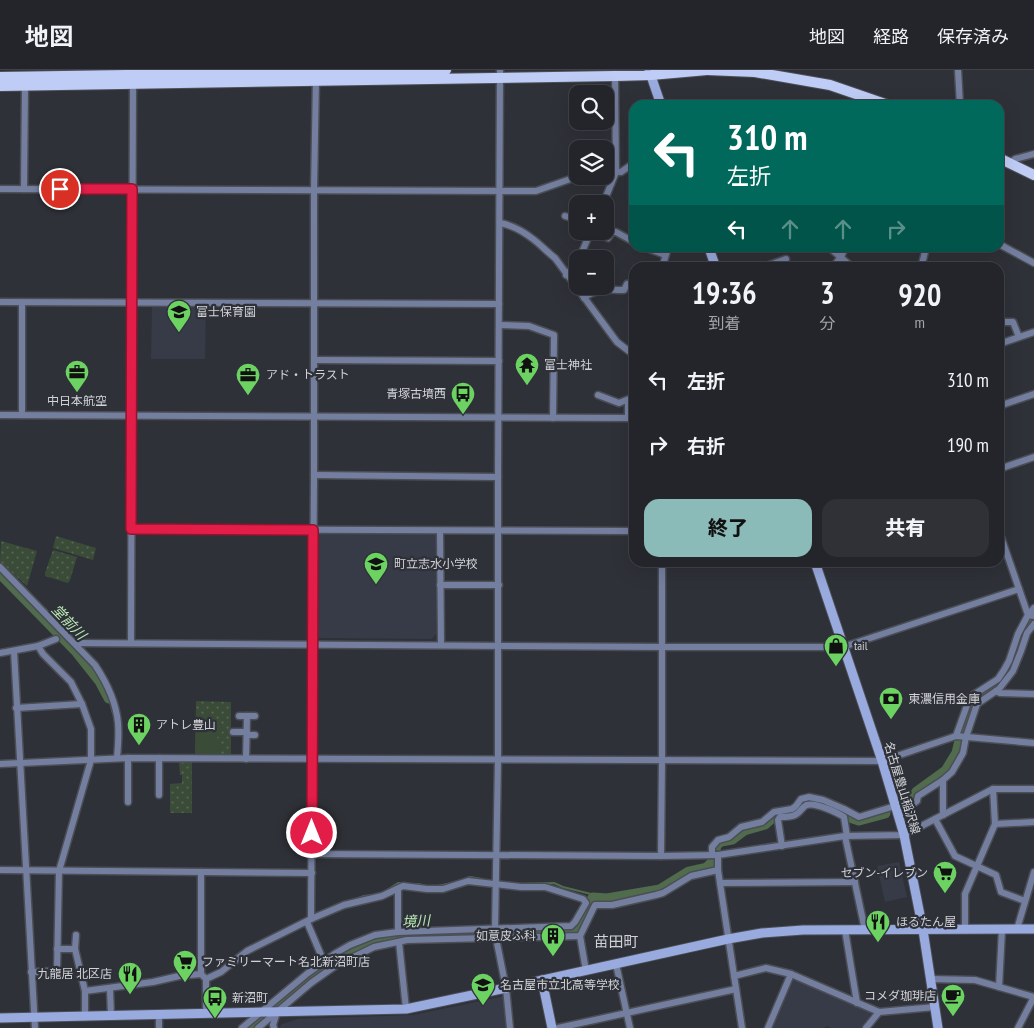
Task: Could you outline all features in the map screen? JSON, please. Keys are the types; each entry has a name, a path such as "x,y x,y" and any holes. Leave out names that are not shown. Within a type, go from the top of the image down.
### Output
{"main road":[{"path":"85,77 133,83 393,70 446,70"},
{"path":"0,77 85,77 213,72 615,76 707,70 752,71 830,85 873,100"},
{"path":"0,86 25,77"},
{"path":"1004,161 1034,176"}],"street":[{"path":"958,70 960,100"},
{"path":"650,73 659,100"},
{"path":"316,74 312,873 309,921 324,962"},
{"path":"500,74 499,646 496,933 506,988 510,1028"},
{"path":"607,195 616,172 615,76"},
{"path":"24,189 25,77"},
{"path":"130,643 133,83"},
{"path":"1010,164 1016,159 1034,154"},
{"path":"616,172 621,172 629,166"},
{"path":"0,189 536,191 569,180"},
{"path":"565,216 569,217"},
{"path":"500,223 508,224 534,239 555,258 617,342 629,351"},
{"path":"614,232 629,239"},
{"path":"1004,247 1034,263"},
{"path":"835,252 846,262"},
{"path":"837,262 843,252"},
{"path":"778,262 786,259"},
{"path":"566,274 569,270"},
{"path":"614,289 624,290 629,284"},
{"path":"584,298 588,295"},
{"path":"0,302 499,304"},
{"path":"22,303 22,415"},
{"path":"1004,322 1013,322 1019,337"},
{"path":"500,325 529,326 554,335 553,418"},
{"path":"1004,342 1034,332"},
{"path":"314,360 499,361"},
{"path":"1004,404 1034,394"},
{"path":"598,395 619,403 629,400"},
{"path":"0,415 629,418"},
{"path":"1004,467 1034,457"},
{"path":"314,475 498,477"},
{"path":"131,529 629,532"},
{"path":"440,531 441,646"},
{"path":"1004,546 1018,589 1031,616"},
{"path":"0,567 95,665 107,684 115,705 118,724 118,758"},
{"path":"661,856 662,567"},
{"name":"名古屋豊山稲沢線","path":"817,567 882,761 904,836 923,930 938,1028"},
{"path":"440,585 499,585"},
{"path":"74,643 843,647 1018,589"},
{"path":"898,816 917,800 918,796 952,772 963,753 961,737 970,697 998,679 1010,661 1018,634 1031,616 1034,608"},
{"path":"961,737 977,704 999,689 1013,671 1026,633 1034,624"},
{"path":"0,653 38,646 56,639"},
{"path":"31,972 57,971 59,871 91,760 91,729 82,704 71,682 43,654 38,646"},
{"path":"14,651 35,1028"},
{"path":"996,691 1000,693 1034,694"},
{"path":"16,708 82,704"},
{"path":"239,716 255,716"},
{"path":"246,759 247,716"},
{"path":"233,732 255,735"},
{"path":"0,764 118,758 882,761 961,737 1034,743"},
{"path":"128,758 128,802"},
{"path":"159,758 159,795"},
{"path":"943,780 943,815"},
{"path":"312,854 715,855 846,836 904,836 993,789 1034,790"},
{"path":"965,929 965,894 995,824 993,789"},
{"path":"742,1028 718,870 712,847 718,840 729,836 741,827 762,822 774,812 792,809 802,799 809,797 824,800 859,817 895,806"},
{"path":"782,846 778,820 795,816 806,805 821,807 844,817 846,836 865,930"},
{"path":"935,819 956,856 996,875 1001,892 1025,901"},
{"path":"995,824 1034,822"},
{"path":"0,870 312,873"},
{"path":"586,971 580,936 595,905 612,904 656,895 663,893 691,876 718,870"},
{"path":"201,872 201,974 206,979 206,1014"},
{"path":"1017,929 1034,872"},
{"path":"206,979 221,972 247,951 309,921 344,905 382,896 403,886 443,889 468,881 521,887 545,887 583,898 586,903 576,922 571,926 399,942 374,947 335,966 270,1012 242,1028"},
{"path":"720,883 855,882"},
{"path":"398,889 398,932"},
{"path":"0,1018 406,1009 762,933 803,930 1034,929"},
{"path":"845,930 858,1003"},
{"path":"999,987 1002,930"},
{"path":"258,1028 270,1012 324,962 350,945 375,936 398,932 580,936"},
{"path":"76,935 75,949 85,992 84,1017"},
{"path":"399,942 406,1009"},
{"path":"57,948 75,949"},
{"path":"616,964 630,1028"},
{"path":"734,976 766,968 790,974 879,1012 935,1007"},
{"path":"85,992 201,974"},
{"path":"768,1028 790,974"},
{"path":"931,979 975,980 1034,997 1018,1028"},
{"path":"542,980 552,1028"},
{"path":"110,989 111,1016"},
{"path":"558,1028 736,989"},
{"path":"270,1012 274,1028"},
{"path":"866,1028 879,1012"},
{"path":"159,1015 159,1028"}],"shaded area":[{"name":"富士保育園","path":"152,305 204,306 206,308 205,359 151,359"},
{"name":"町立志水小学校","path":"318,532 434,532 437,536 436,634 432,639 318,638 316,635 316,534"},
{"path":"899,862 907,897 885,902 877,866"},
{"path":"794,979 870,1012 871,1017 861,1028 831,1028 826,1026 825,1028 771,1028 791,980"},
{"name":"名古屋市立北高等学校","path":"505,996 508,1028 279,1028 282,1024 298,1019 413,1015"}],"green space":[{"path":"56,536 96,548 93,560 53,548"},
{"path":"1,541 37,551 27,586 0,562"},
{"path":"53,550 77,557 68,583 45,576"},
{"path":"196,701 231,702 231,754 195,754"},
{"path":"196,714 216,714 223,730 221,733 217,733 218,743 225,745 219,754 195,754"},
{"path":"179,762 192,762 192,813 170,813 170,784 182,783"}],"waterway":[{"name":"堂前川","path":"0,573 77,652 100,681 109,698"},
{"path":"907,806 917,792 946,771 957,753 963,728 973,701 1000,681 1010,669 1023,632 1034,615"},
{"path":"109,698 113,713"},
{"path":"715,850 716,845 721,841 732,839 744,830 765,824 775,815 793,812 809,800 839,809 850,817 859,820 885,813"},
{"name":"境川","path":"250,1028 312,977 340,957 374,941 403,936 577,930 593,898 607,899 660,890 689,872 707,868 711,864"},
{"path":"467,878 482,879"},
{"path":"438,886 456,882"},
{"path":"384,892 398,883 402,883"},
{"path":"518,884 554,883 591,894 593,898"},
{"path":"409,884 424,886"},
{"path":"353,900 372,895"},
{"path":"246,949 273,935"}],"place":[{"name":"富士保育園","path":"179,333"},
{"name":"富士神社","path":"527,386"},
{"name":"中日本航空","path":"77,393"},
{"name":"アド・トラスト","path":"248,396"},
{"name":"青塚古墳西","path":"463,415"},
{"name":"町立志水小学校","path":"376,585"},
{"name":"tail","path":"836,667"},
{"name":"東濃信用金庫","path":"891,720"},
{"name":"アトレ豊山","path":"139,746"},
{"name":"セブン-イレブン","path":"945,894"},
{"name":"ほるたん屋","path":"878,943"},
{"name":"如意皮ふ科","path":"553,957"},
{"name":"ファミリーマート名北新沼町店","path":"185,983"},
{"name":"九龍居 北区店","path":"130,995"},
{"name":"名古屋市立北高等学校","path":"483,1006"},
{"name":"コメダ珈琲店","path":"953,1017"},
{"name":"新沼町","path":"215,1019"}],"district":[{"name":"苗田町","path":"616,942"}],"route":[{"path":"60,189 132,189 131,529 313,530 312,833"}]}
